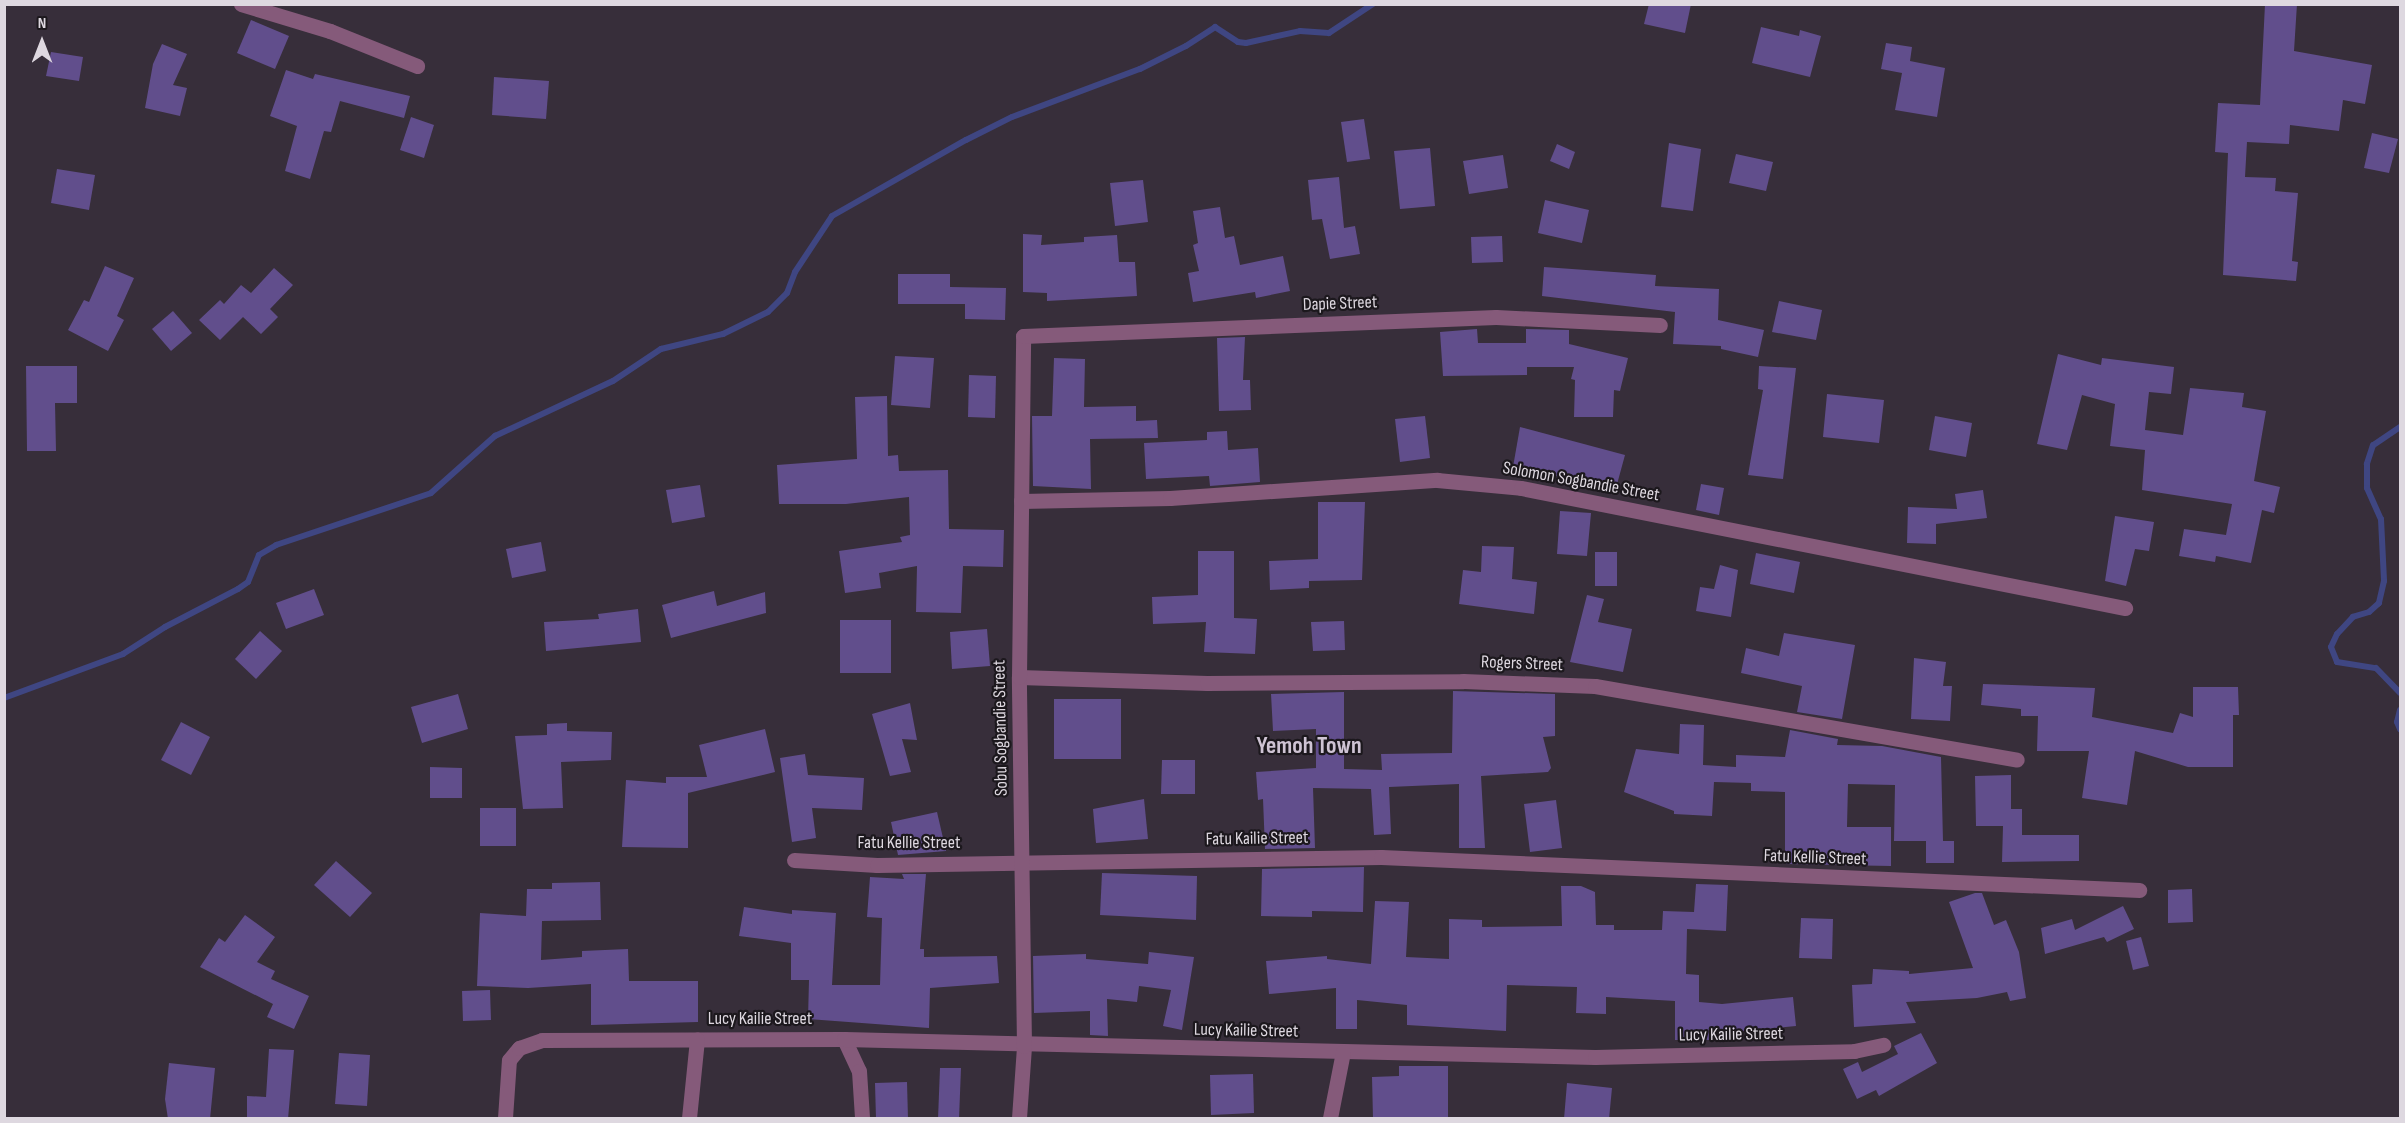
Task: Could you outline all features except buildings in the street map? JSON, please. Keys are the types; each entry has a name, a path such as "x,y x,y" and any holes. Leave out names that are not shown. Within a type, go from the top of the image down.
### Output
{"street":[{"path":"241,4 330,32 417,66"},
{"name":"Dapie Street","path":"1023,336 1496,317 1660,325"},
{"name":"Sobu Sogbandie Street","path":"1019,1119 1024,1046 1024,861 1019,676 1023,336"},
{"name":"Solomon Sogbandie Street","path":"1021,501 1170,498 1437,480 1511,487 2125,608"},
{"name":"Rogers Street","path":"1019,676 1207,683 1463,681 1595,686 2017,760"},
{"name":"Fatu Kailie Street","path":"1024,861 1382,857 1490,864"},
{"name":"Fatu Kellie Street","path":"794,860 877,865 1024,861"},
{"name":"Fatu Kellie Street","path":"1490,864 2139,890"},
{"path":"689,1119 697,1039"},
{"path":"844,1039 859,1071 862,1119"},
{"name":"Lucy Kailie Street","path":"505,1119 509,1060 519,1048 542,1040 844,1039 1024,1046 1595,1057 1854,1052 1883,1045"},
{"path":"1330,1119 1343,1052"}],"waterway":[{"path":"4,698 123,654 165,627 248,582 259,555 276,545 431,493 495,436 613,381 661,349 723,334 768,312 787,293 795,272 832,216 966,140 1012,117 1140,69 1186,46 1215,27 1238,42 1246,43 1300,31 1329,33 1373,4"},
{"path":"2400,427 2373,445 2367,464 2367,488 2381,519 2384,581 2379,603 2369,612 2353,617 2337,634 2331,647 2337,662 2376,668 2400,693"},
{"path":"2400,710 2397,722 2400,729"}],"district":[{"name":"Yemoh Town","path":"1309,746"}]}
